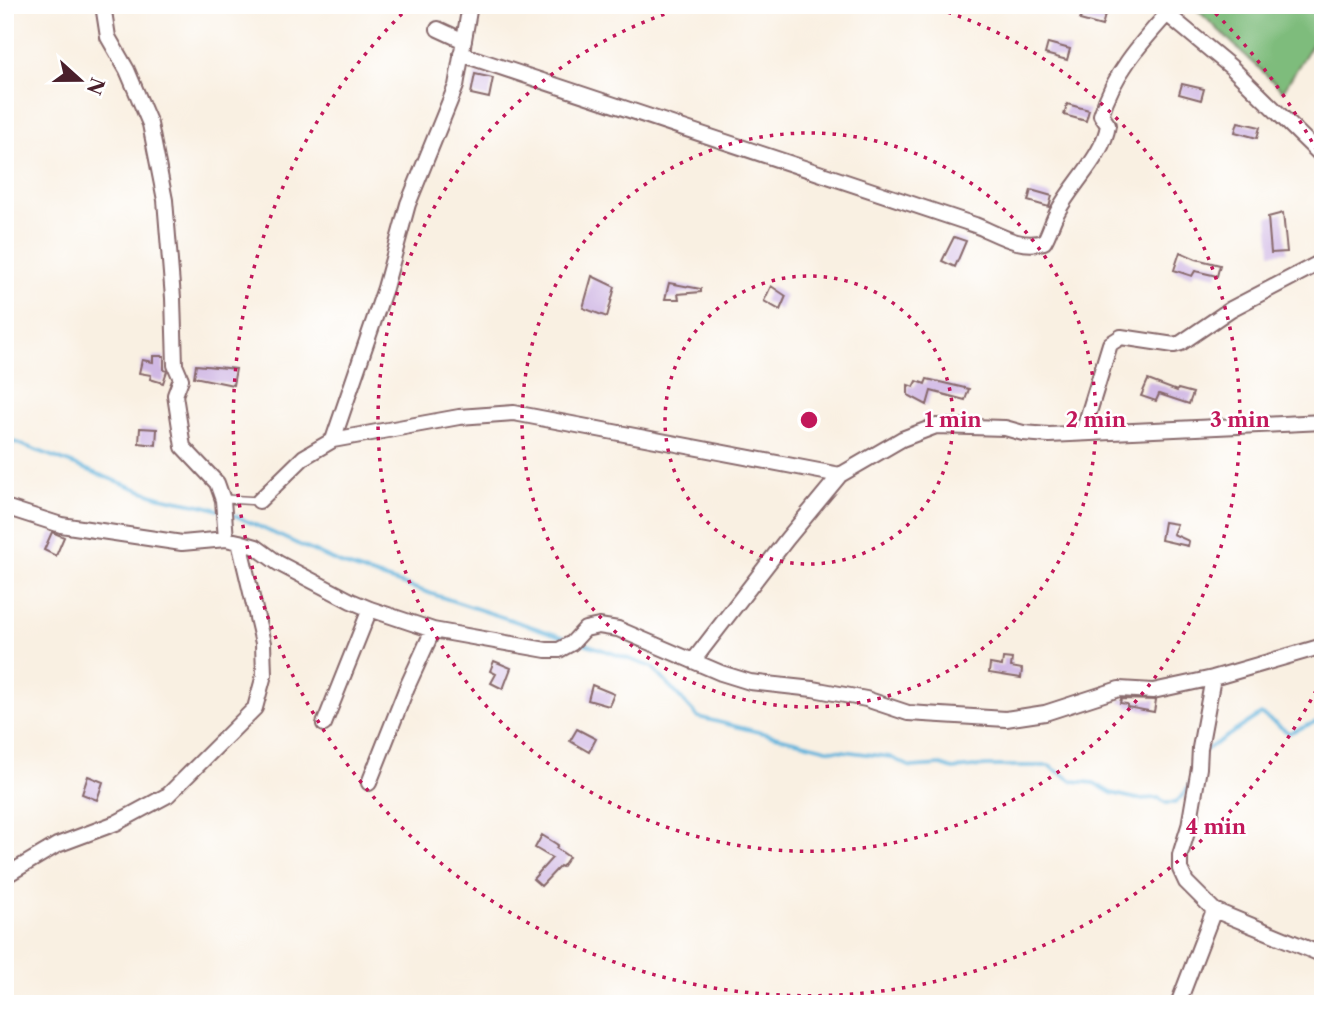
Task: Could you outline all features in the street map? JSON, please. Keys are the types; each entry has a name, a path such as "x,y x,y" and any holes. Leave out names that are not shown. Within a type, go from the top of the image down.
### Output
{"street":[{"path":"5,877 57,845 116,823 168,795 255,708 264,676 262,643 232,541 223,500 216,483 183,447 175,395 181,379 175,365 165,200 150,124 127,70 108,37 103,5"},
{"path":"333,440 385,288 408,204 456,86 470,5"},
{"path":"438,29 463,47 975,225 1010,241 1032,245 1044,242 1057,211 1107,133 1108,125 1101,115 1105,100 1131,54 1165,10 1231,66 1323,157"},
{"path":"1083,432 1110,344 1115,340 1121,337 1174,345 1181,343 1231,309 1323,261"},
{"path":"259,501 304,457 333,440 459,418 514,413 840,475"},
{"path":"693,661 840,475 902,439 936,426 1005,428 1023,433 1049,435 1323,422"},
{"path":"5,507 61,524 182,543 232,541 256,547 288,569 351,601 433,630 545,650 559,650 575,640 585,629 598,626 618,629 750,682 813,689 866,699 908,713 1006,719 1045,712 1119,689 1153,691 1213,678 1323,646"},
{"path":"324,724 370,609"},
{"path":"369,783 433,630"},
{"path":"1213,678 1189,826 1180,862 1186,882 1214,910 1323,955"},
{"path":"1178,1004 1214,910"}],"lane":[{"path":"216,483 226,499 259,501"}],"green space":[{"path":"1192,5 1323,5 1323,27 1283,91"}],"building":[{"path":"1083,9 1105,15 1102,26 1080,20"},
{"path":"1048,43 1070,49 1067,60 1045,54"},
{"path":"475,74 493,78 489,98 471,94"},
{"path":"1182,84 1204,89 1201,100 1179,94"},
{"path":"1067,104 1089,110 1086,121 1064,115"},
{"path":"1238,122 1260,127 1257,138 1235,132"},
{"path":"1031,190 1052,196 1049,207 1028,201"},
{"path":"1283,213 1287,252 1271,253 1268,217"},
{"path":"954,237 966,241 955,267 942,261"},
{"path":"1180,252 1220,265 1217,276 1195,271 1192,276 1174,270"},
{"path":"592,276 615,287 607,317 583,308"},
{"path":"669,283 701,289 701,292 678,294 679,299 665,299"},
{"path":"771,286 786,296 780,310 764,301"},
{"path":"153,356 164,356 164,370 167,371 163,383 150,379 151,375 139,373 142,360 153,362"},
{"path":"196,365 236,369 233,385 194,377"},
{"path":"927,379 969,389 965,400 931,391 927,405 908,395 908,385 914,387 917,381 925,384"},
{"path":"1148,380 1177,391 1178,389 1193,393 1189,404 1159,394 1156,401 1141,396"},
{"path":"140,428 157,429 156,445 139,443"},
{"path":"1164,522 1177,524 1173,534 1189,541 1188,546 1161,540"},
{"path":"52,532 64,537 56,556 44,550"},
{"path":"1003,658 1012,659 1011,667 1022,669 1021,678 989,673 990,664 1002,666"},
{"path":"494,661 511,668 503,689 491,683 496,674 490,671"},
{"path":"592,685 614,694 609,706 588,700"},
{"path":"1121,699 1156,700 1154,712 1127,707 1127,704 1120,703"},
{"path":"577,729 596,739 589,752 570,741"},
{"path":"88,776 103,782 97,800 82,794"},
{"path":"542,835 558,845 556,848 569,857 541,886 533,879 552,858 535,848"}],"waterway":[{"path":"5,439 154,495 218,510"},
{"path":"229,513 344,565 569,639"},
{"path":"113,526 137,530"},
{"path":"580,642 652,667 698,717 827,749 890,757 911,767 941,765 953,769 1049,766 1073,781 1094,783 1111,793 1137,799 1159,798 1166,803 1175,803 1190,784"},
{"path":"1203,752 1261,714 1289,733 1323,719"}]}
